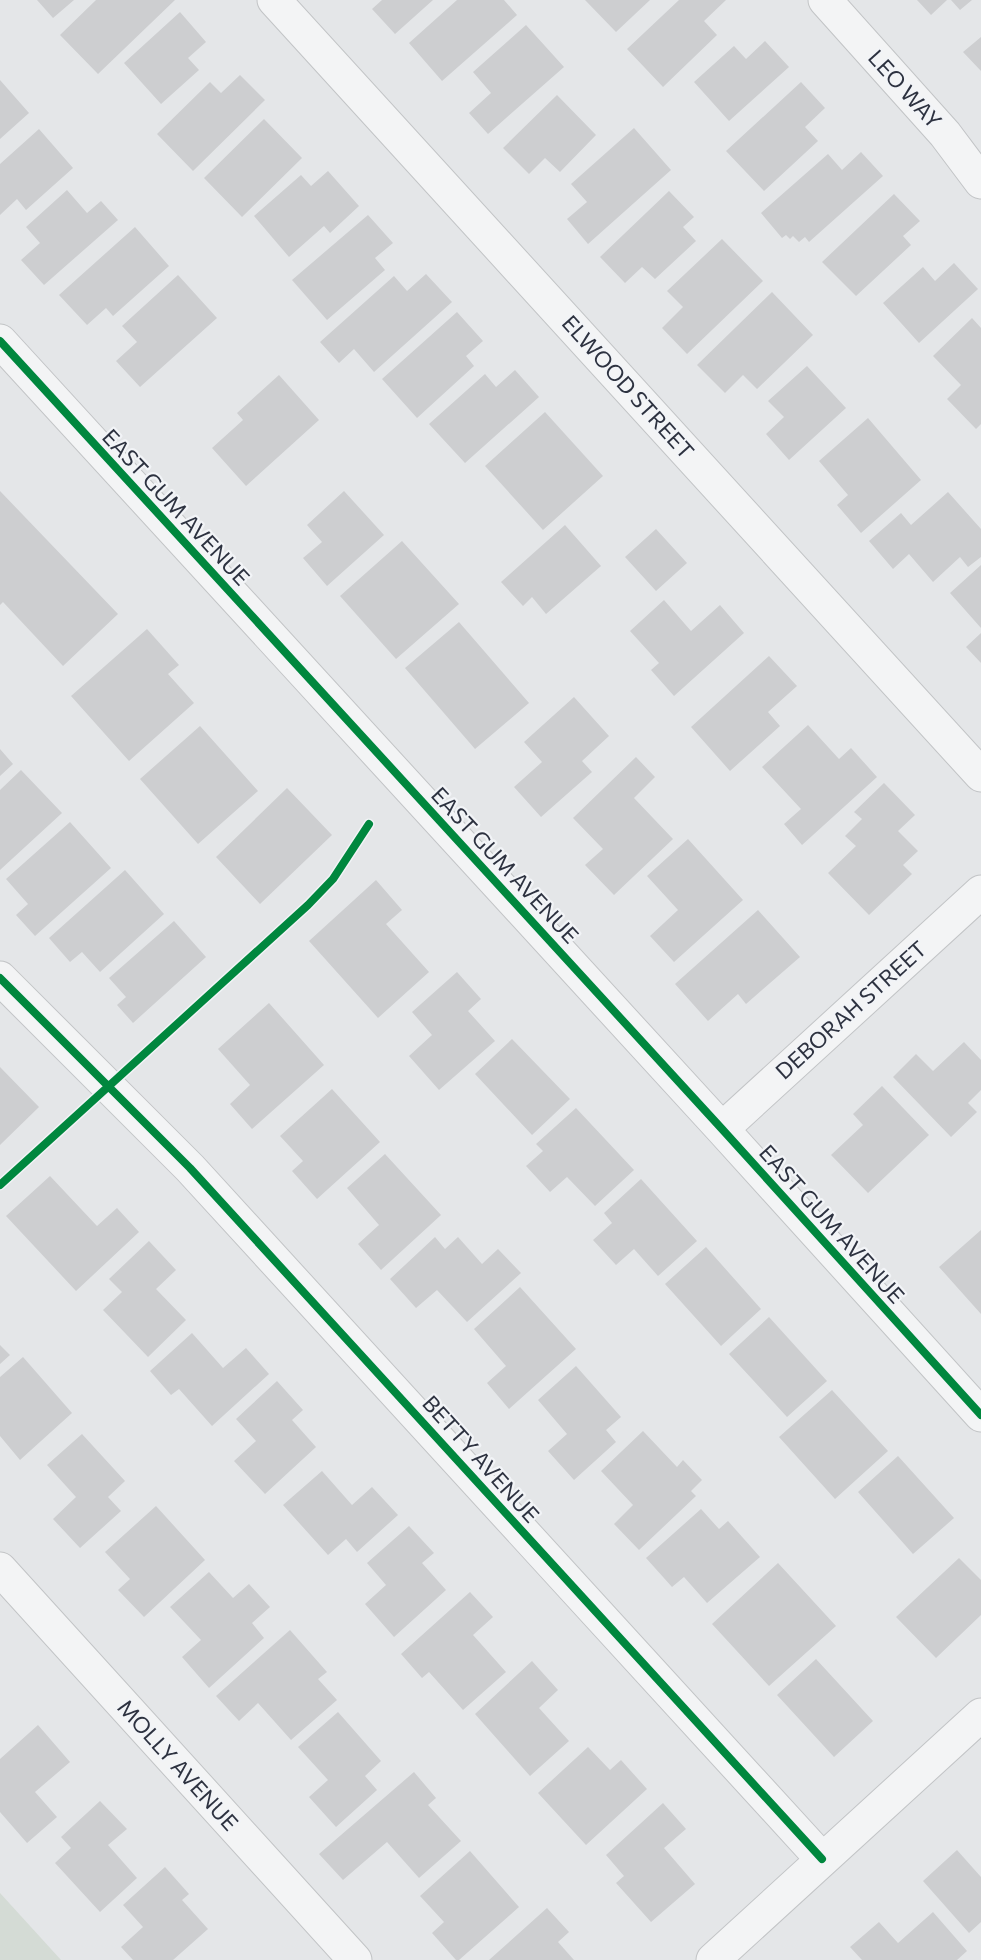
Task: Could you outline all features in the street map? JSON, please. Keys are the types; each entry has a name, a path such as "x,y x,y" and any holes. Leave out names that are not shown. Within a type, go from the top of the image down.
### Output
{"street":[{"name":"ELWOOD STREET","path":"274,0 981,775"},
{"name":"LEO WAY","path":"825,0 945,134 981,182"},
{"name":"EAST GUM AVENUE","path":"0,341 981,1415"},
{"name":"DEBORAH STREET","path":"722,1129 981,891"},
{"name":"BETTY AVENUE","path":"0,978 190,1168 822,1859"},
{"name":"MOLLY AVENUE","path":"0,1569 355,1960"},
{"path":"713,1960 981,1715"}],"shaded area":[{"path":"0,1893 61,1960 0,1960"}],"building":[{"path":"37,0 74,0 53,18"},
{"path":"96,0 175,0 98,74 60,35"},
{"path":"382,0 433,0 395,34 372,9"},
{"path":"457,0 504,0 517,15 442,81 409,43"},
{"path":"585,0 650,0 616,32"},
{"path":"679,0 726,0 704,21 717,35 663,87 627,49"},
{"path":"917,0 947,0 931,15"},
{"path":"951,0 972,0 960,10"},
{"path":"180,12 206,42 188,58 199,70 161,104 124,63"},
{"path":"526,25 564,67 488,134 469,113 491,93 473,72"},
{"path":"981,37 981,71 963,52"},
{"path":"765,41 789,67 729,121 694,82 734,46 746,59"},
{"path":"240,75 265,100 193,171 157,134 210,82 221,93"},
{"path":"0,80 29,113 0,139"},
{"path":"801,82 825,108 805,127 818,141 764,191 726,151"},
{"path":"557,95 596,135 560,172 545,158 529,174 503,148"},
{"path":"264,119 302,158 242,217 204,178"},
{"path":"634,128 671,170 588,244 567,219 587,202 571,184"},
{"path":"39,129 73,168 26,210 17,199 0,215 0,164"},
{"path":"861,152 883,176 809,242 805,237 799,242 793,236 790,239 786,235 782,238 761,213 828,154 842,170"},
{"path":"328,171 359,206 330,233 324,226 289,257 254,216 301,175 311,186"},
{"path":"67,190 87,213 101,201 118,220 44,285 21,260 40,243 26,227"},
{"path":"669,191 694,217 683,227 696,241 655,279 642,267 625,283 600,257"},
{"path":"894,194 920,221 903,236 911,245 856,296 822,262"},
{"path":"368,215 393,243 375,258 385,270 327,320 292,280"},
{"path":"135,227 169,266 113,316 106,308 87,325 59,295"},
{"path":"722,239 763,281 687,354 662,328 683,307 667,291"},
{"path":"954,263 978,289 919,343 883,303 923,267 935,281"},
{"path":"426,274 452,302 374,372 354,349 339,363 320,342 394,276 407,291"},
{"path":"178,275 217,318 140,387 116,361 137,342 122,326"},
{"path":"772,292 813,335 757,389 743,375 725,393 697,365"},
{"path":"457,312 483,341 466,356 474,366 417,418 382,379"},
{"path":"972,318 981,328 981,424 976,429 947,399 961,385 933,356"},
{"path":"807,366 846,408 789,460 766,434 784,417 768,401"},
{"path":"515,370 539,397 465,463 429,424 485,374 496,387"},
{"path":"279,375 319,420 246,486 212,448 243,420 237,413"},
{"path":"545,412 603,476 543,530 485,466"},
{"path":"868,418 921,480 861,533 837,505 848,495 819,461"},
{"path":"0,491 118,614 63,666 3,602 0,605"},
{"path":"344,491 384,535 327,586 303,558 322,542 307,525"},
{"path":"948,492 981,529 981,557 968,567 960,557 933,582 909,554 893,569 869,541 901,513 911,525"},
{"path":"565,525 601,566 546,614 532,597 523,606 501,582"},
{"path":"656,529 687,563 656,591 625,557"},
{"path":"402,541 459,604 396,659 340,596"},
{"path":"981,565 981,628 950,593"},
{"path":"664,600 691,631 720,605 744,633 674,696 651,670 659,663 630,631"},
{"path":"459,622 529,703 475,749 405,668"},
{"path":"147,629 179,665 168,674 194,703 129,761 71,696"},
{"path":"981,633 981,663 966,647"},
{"path":"769,656 797,686 768,712 780,726 730,771 691,727"},
{"path":"574,697 609,736 582,761 592,772 541,817 514,787 542,762 524,742"},
{"path":"808,725 839,759 851,748 877,777 802,845 784,824 801,809 762,767"},
{"path":"200,726 258,791 198,844 140,779"},
{"path":"0,749 13,764 0,776"},
{"path":"636,757 655,777 634,798 673,839 614,895 585,865 603,849 573,818"},
{"path":"21,770 62,813 0,870 0,790"},
{"path":"884,783 915,815 898,831 918,851 903,865 912,874 869,915 828,873 856,846 845,836 862,819 854,812"},
{"path":"287,788 332,835 260,904 216,857"},
{"path":"70,822 111,868 35,936 16,915 28,904 6,879"},
{"path":"688,839 743,900 674,962 650,936 678,910 647,876"},
{"path":"125,870 164,914 100,972 82,952 70,962 49,938"},
{"path":"376,880 402,910 386,924 429,972 378,1018 309,941"},
{"path":"758,910 800,957 746,1004 738,994 708,1021 675,984"},
{"path":"174,921 206,957 133,1023 117,1005 126,997 109,978"},
{"path":"457,972 481,999 468,1011 495,1041 439,1090 409,1056 432,1035 412,1012"},
{"path":"269,1003 324,1065 252,1129 230,1104 250,1085 218,1049"},
{"path":"512,1039 570,1099 532,1135 475,1074"},
{"path":"964,1042 981,1060 981,1090 968,1103 977,1112 951,1137 893,1077 916,1054 933,1071"},
{"path":"0,1067 39,1107 0,1145"},
{"path":"882,1086 929,1135 868,1193 831,1155 863,1125 853,1114"},
{"path":"332,1089 380,1142 317,1199 292,1171 303,1161 280,1136"},
{"path":"576,1108 634,1170 595,1206 567,1177 550,1192 526,1166 543,1151 536,1144"},
{"path":"385,1154 441,1215 381,1270 358,1244 379,1225 347,1188"},
{"path":"50,1176 97,1226 117,1208 139,1232 76,1291 6,1216"},
{"path":"641,1179 697,1241 658,1276 634,1249 616,1265 593,1240 612,1223 604,1213"},
{"path":"981,1230 981,1314 939,1267"},
{"path":"435,1237 445,1249 458,1237 482,1264 498,1249 521,1273 467,1322 437,1290 416,1308 390,1279"},
{"path":"149,1241 176,1270 156,1289 186,1320 148,1357 103,1310 122,1292 109,1279"},
{"path":"706,1247 761,1309 721,1346 665,1284"},
{"path":"520,1287 576,1349 509,1409 487,1383 506,1366 474,1329"},
{"path":"769,1317 827,1381 787,1417 729,1354"},
{"path":"192,1333 223,1368 246,1348 269,1374 212,1426 179,1389 171,1395 150,1371"},
{"path":"0,1345 10,1355 0,1364"},
{"path":"23,1357 72,1413 20,1460 0,1436 0,1377"},
{"path":"576,1366 621,1417 606,1430 616,1442 574,1480 548,1451 567,1434 538,1400"},
{"path":"277,1381 303,1410 292,1420 316,1447 265,1494 234,1461 256,1441 236,1419"},
{"path":"832,1390 888,1451 835,1499 779,1437"},
{"path":"643,1431 677,1467 683,1460 702,1480 691,1491 696,1496 639,1550 614,1524 633,1505 601,1471"},
{"path":"82,1434 125,1481 108,1497 121,1511 80,1548 53,1519 76,1497 47,1465"},
{"path":"898,1456 954,1518 913,1554 858,1492"},
{"path":"322,1471 352,1505 372,1487 398,1515 357,1552 346,1539 328,1555 283,1505"},
{"path":"156,1506 205,1560 144,1617 118,1590 130,1579 105,1552"},
{"path":"701,1509 719,1529 728,1521 760,1557 707,1603 684,1577 672,1587 646,1558"},
{"path":"409,1526 434,1553 422,1563 446,1590 394,1637 365,1604 386,1585 367,1563"},
{"path":"959,1558 981,1580 981,1615 936,1658 896,1617"},
{"path":"778,1563 836,1626 769,1686 712,1624"},
{"path":"209,1572 233,1598 249,1584 270,1607 252,1623 264,1638 209,1688 182,1657 201,1640 170,1607"},
{"path":"470,1592 493,1617 473,1635 506,1672 463,1710 429,1672 422,1678 401,1654"},
{"path":"290,1630 327,1672 318,1679 337,1700 291,1740 258,1703 239,1721 216,1696"},
{"path":"816,1659 873,1721 834,1757 777,1695"},
{"path":"532,1661 558,1690 539,1708 569,1741 530,1776 475,1714"},
{"path":"338,1712 381,1761 365,1776 377,1790 336,1827 309,1797 328,1780 298,1747"},
{"path":"38,1725 70,1762 35,1792 57,1817 27,1843 0,1812 0,1759"},
{"path":"588,1747 610,1770 621,1760 647,1789 586,1845 538,1793"},
{"path":"414,1772 436,1798 428,1805 461,1841 419,1878 387,1842 343,1880 319,1854"},
{"path":"100,1801 127,1829 108,1845 137,1878 100,1912 55,1863 71,1848 61,1837"},
{"path":"663,1803 686,1829 664,1848 695,1884 651,1922 616,1883 624,1876 606,1855"},
{"path":"957,1850 981,1877 981,1922 969,1933 923,1881"},
{"path":"470,1851 519,1907 459,1960 456,1960 432,1933 444,1922 420,1896"},
{"path":"165,1867 189,1894 182,1900 208,1929 173,1960 133,1960 121,1947 143,1927 123,1905"},
{"path":"547,1908 569,1932 558,1942 574,1960 489,1960"},
{"path":"933,1912 967,1951 957,1960 862,1960 850,1947 879,1922 898,1943"}],"cycle path":[{"path":"0,341 981,1415"},
{"path":"0,1185 308,905 333,879 369,824"},
{"path":"0,978 190,1168 822,1859"}]}
